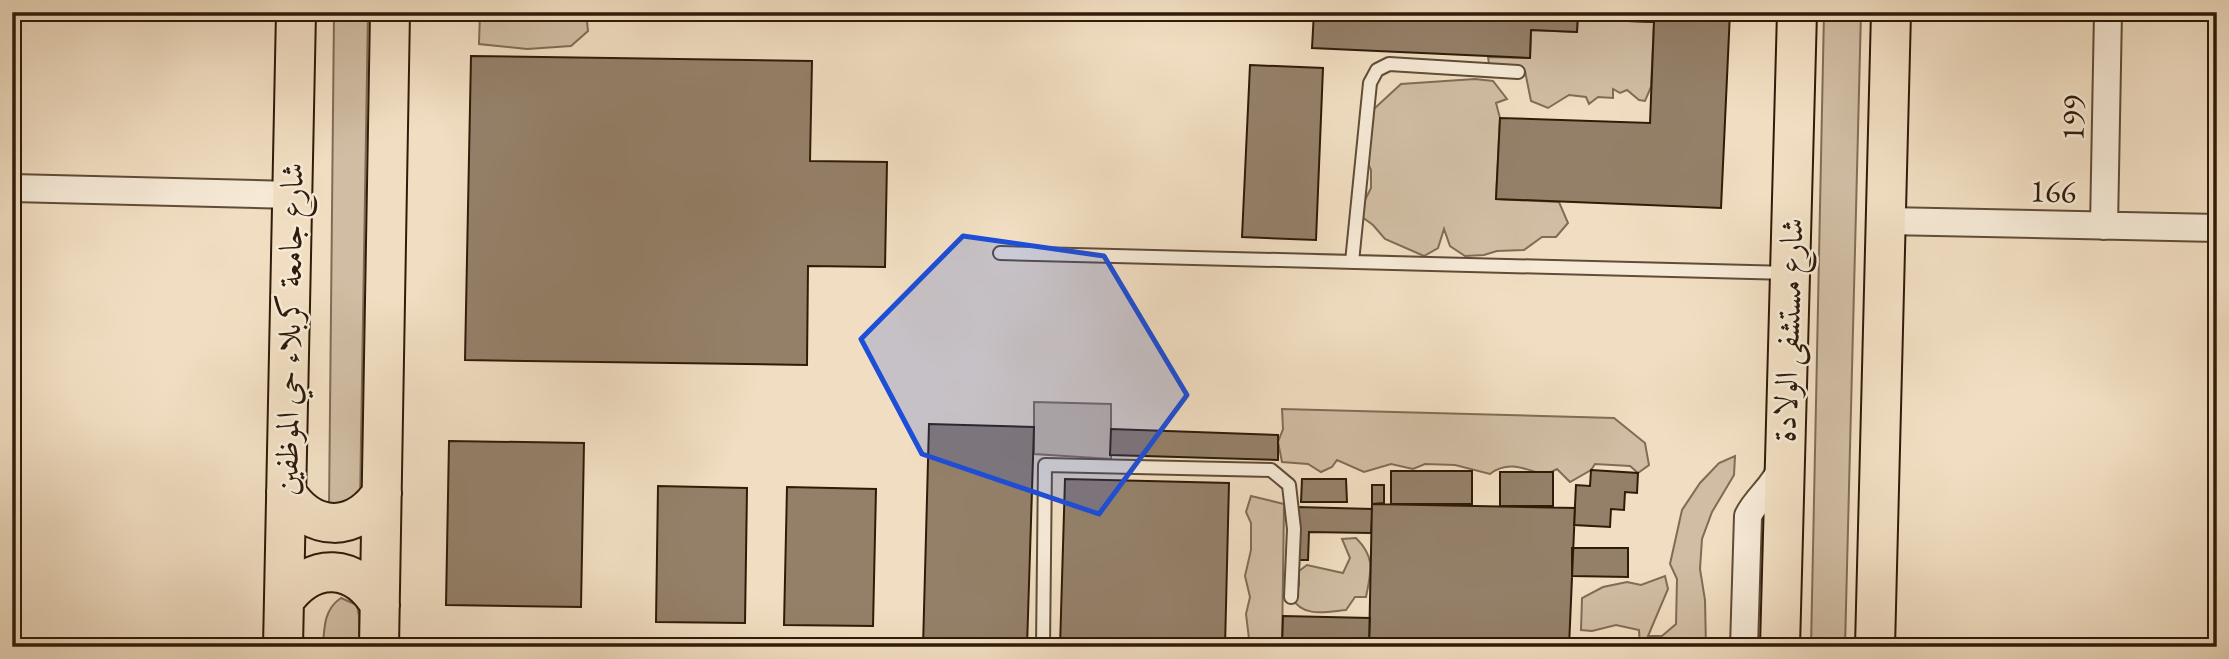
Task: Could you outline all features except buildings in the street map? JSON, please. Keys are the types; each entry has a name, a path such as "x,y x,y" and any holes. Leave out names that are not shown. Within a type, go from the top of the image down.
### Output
{"main road":[{"name":"شارع جامعة كربلاء حي الموظفين","path":"283,647 296,12"},
{"path":"379,647 390,12"},
{"name":"شارع مستشفى الولادة","path":"1780,647 1797,12"},
{"path":"1875,647 1891,12"},
{"path":"286,492 295,506 309,517 325,523 342,523 359,518 373,508 382,493"},
{"path":"284,601 294,587 308,577 325,572 342,573 358,579 372,590 380,605"}],"street":[{"name":"199","path":"2104,226 2108,12"},
{"path":"12,187 292,195"},
{"name":"166","path":"1887,221 2217,228"},
{"path":"1744,647 1748,516 1755,503 1776,481 1785,454"}],"lane":[{"path":"1352,262 1370,83 1377,70 1389,64 1518,72"},
{"path":"1000,253 1790,273"},
{"path":"1043,647 1045,465 1271,470 1289,485 1294,529 1291,597"}],"highlighted area":[{"path":"963,236 1104,256 1187,395 1099,514 922,454 861,339"}],"shaded area":[{"path":"334,12 368,12 360,502 329,509"},
{"path":"480,12 586,12 588,31 571,46 527,49 479,44"},
{"path":"1578,12 1602,12 1603,20 1654,22 1651,87 1645,101 1639,100 1627,90 1620,93 1613,89 1613,98 1598,97 1589,104 1586,97 1569,95 1548,108 1531,101 1525,71 1489,64 1488,57 1530,58 1531,30 1577,32"},
{"path":"1824,12 1861,12 1845,647 1811,647"},
{"path":"1475,79 1493,81 1507,99 1496,103 1500,118 1496,199 1559,202 1568,223 1556,237 1542,237 1524,250 1465,256 1450,246 1444,229 1438,248 1424,256 1385,239 1373,225 1358,214 1371,188 1371,170 1361,149 1363,119 1401,84"},
{"path":"1034,402 1111,404 1111,459 1034,454"},
{"path":"1282,409 1614,418 1645,443 1649,465 1638,473 1630,466 1595,464 1591,470 1570,482 1557,469 1545,475 1524,468 1503,467 1490,474 1455,465 1425,464 1413,469 1391,464 1364,472 1337,460 1332,467 1321,472 1308,464 1282,462 1278,442 1283,429"},
{"path":"1735,456 1734,475 1712,512 1702,539 1700,569 1705,600 1706,647 1640,647 1639,630 1616,625 1592,631 1581,630 1582,598 1603,587 1627,582 1641,585 1665,576 1668,589 1648,636 1662,636 1676,624 1677,579 1670,564 1682,510 1700,483 1719,463"},
{"path":"1251,496 1284,504 1282,647 1250,647 1246,614 1250,597 1245,576 1251,550 1251,523 1246,512"},
{"path":"1356,538 1369,559 1366,597 1355,597 1346,610 1330,612 1308,611 1296,604 1291,597 1299,586 1299,571 1307,565 1343,573 1350,558 1342,539"},
{"path":"341,598 357,605 359,647 323,647 328,613"}]}
